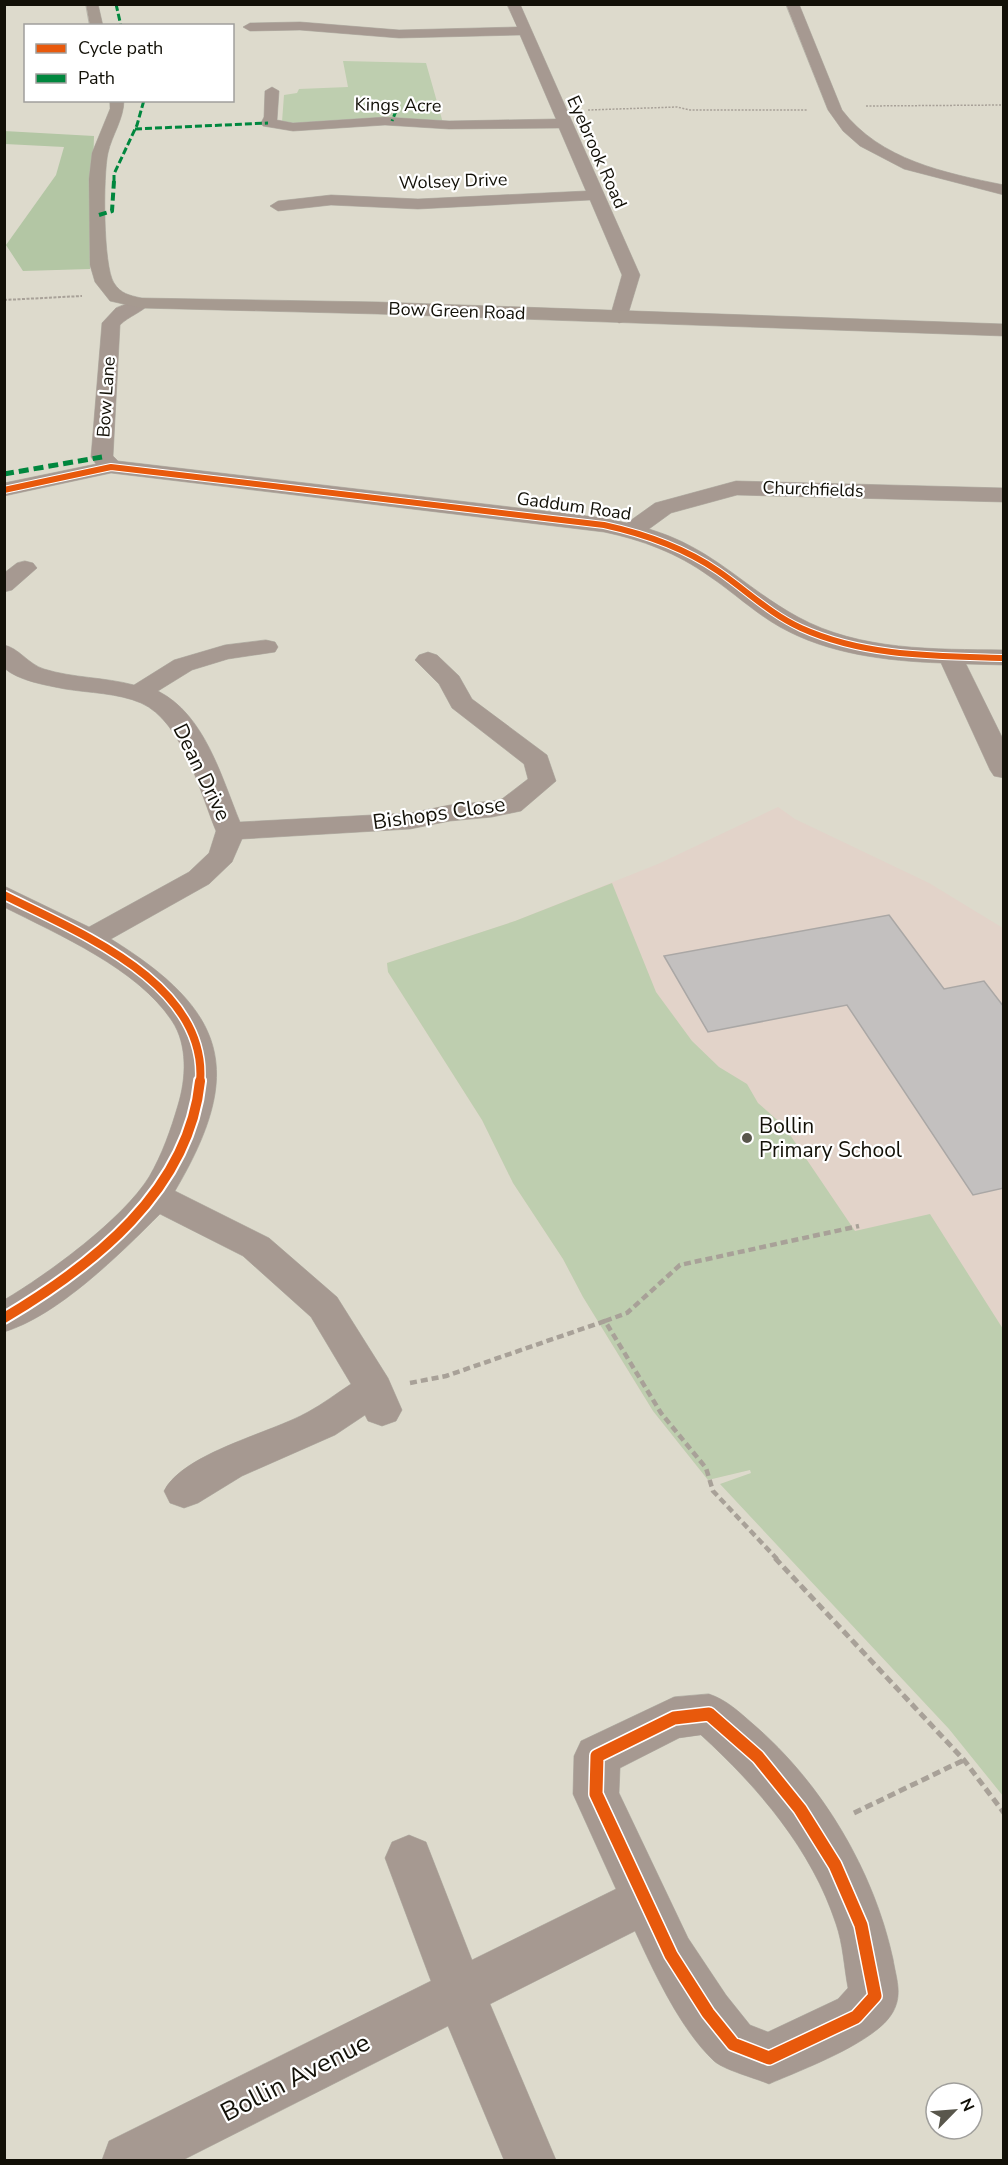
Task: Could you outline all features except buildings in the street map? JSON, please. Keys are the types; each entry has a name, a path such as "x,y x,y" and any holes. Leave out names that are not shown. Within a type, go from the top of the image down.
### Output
{"main road":[{"path":"92,4 97,24"},
{"path":"114,294 104,282 99,266 97,179 100,153 114,120 117,102"},
{"name":"Bow Green Road","path":"114,294 141,303 1004,330"}],"street":[{"name":"Eyebrook Road","path":"513,4 560,117 631,275 619,317"},
{"path":"792,4 835,108 848,131 870,147 932,172 1004,190"},
{"path":"250,27 300,26 399,34 524,31"},
{"name":"Kings Acre","path":"272,91 271,117 268,123 293,128 385,121 449,125 560,117"},
{"name":"Wolsey Drive","path":"278,206 331,200 418,204 594,195"},
{"name":"Bow Lane","path":"4,490 111,467 102,457 111,323 123,312 141,303"},
{"name":"Gaddum Road","path":"111,467 579,520 633,530 666,541 693,554 800,628 852,646 950,657 1004,658"},
{"name":"Churchfields","path":"633,530 663,508 736,488 1004,495"},
{"path":"4,585 25,568"},
{"path":"138,693 183,665 225,652 266,647"},
{"name":"Dean Drive","path":"4,652 9,662 34,673 62,681 138,693 164,705 181,721 230,831 222,856 199,878 88,939"},
{"path":"950,657 1004,770"},
{"name":"Bishops Close","path":"230,831 410,821 511,805 530,793 542,782 537,761 461,703 450,681 428,660"},
{"path":"4,895 88,939 157,985 184,1014 200,1049 200,1091 174,1163 154,1196 109,1244 52,1290 4,1318"},
{"path":"154,1196 256,1247 324,1307 378,1400 228,1464 184,1491"},
{"path":"709,1714 758,1757 815,1832 835,1865 861,1925 875,1996 856,2017 769,2058 733,2044 708,2013 670,1955 643,1901 596,1794 597,1756 674,1718 709,1714"},
{"path":"409,1858 460,1993 530,2160"},
{"name":"Bollin Avenue","path":"128,2160 643,1901"}],"path":[{"path":"560,117 677,107 690,110 1004,105"},
{"path":"4,300 114,294"},
{"path":"378,1400 627,1313 680,1265 859,1226"},
{"path":"605,1321 661,1413 706,1468 713,1491 964,1760 1004,1813"},
{"path":"815,1832 964,1760"}],"shaded area":[{"name":"Bollin Primary School","path":"778,807 795,819 929,883 1003,928 1003,1408 708,1480 653,1411 636,1384 583,1297 563,1259 513,1183 482,1120 388,972 387,963 515,921 658,864"}],"green space":[{"path":"343,61 426,63 443,123 300,125 282,122 284,95 297,93 299,89 348,87"},
{"path":"4,131 94,136 90,269 23,271 6,245 56,175 64,147 5,144"},
{"name":"Bollin Primary School","path":"612,883 656,992 692,1041 719,1067 747,1084 758,1103 784,1126 855,1231 930,1214 1003,1329 1003,1796 949,1729 720,1484 751,1473 750,1470 708,1480 653,1411 583,1297 563,1259 513,1183 482,1120 388,972 387,963 515,921"}],"marked path":[{"path":"116,4 121,24"},
{"path":"99,215 112,211 114,174 137,125 143,102"},
{"path":"390,102 396,111 392,121"},
{"path":"135,129 268,123"},
{"path":"4,474 102,457"}],"cycle path":[{"path":"4,490 111,467 604,525 649,536 691,554 779,616 824,638 874,650 900,653 1004,658"},
{"path":"4,895 76,932 124,960 146,976 166,994 190,1023 200,1060 199,1087 193,1112 172,1165 153,1198 86,1262 55,1286 4,1318"},
{"path":"709,1714 758,1757 800,1809 835,1865 861,1925 875,1996 856,2017 769,2058 733,2044 708,2013 671,1955 596,1794 597,1756 674,1718 709,1714"}],"place":[{"name":"Bollin Primary School","path":"747,1138"}]}
